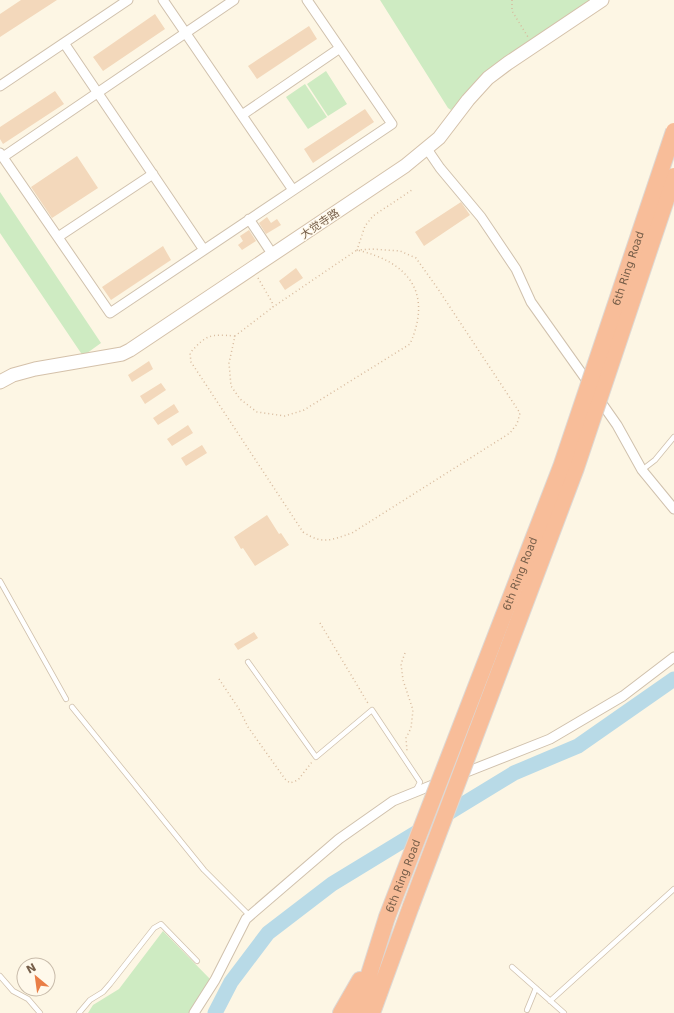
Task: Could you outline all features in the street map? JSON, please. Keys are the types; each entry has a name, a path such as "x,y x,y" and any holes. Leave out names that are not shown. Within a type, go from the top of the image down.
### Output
{"highway":[{"name":"6th Ring Road","path":"357,1013 387,918 561,467 674,131"},
{"name":"6th Ring Road","path":"372,1013 392,954 576,468 674,176"},
{"path":"378,1013 392,954"},
{"path":"341,1013 374,956"}],"main road":[{"name":"大觉寺路","path":"0,382 13,375 35,369 122,354 130,350 406,166 439,138 468,100 488,78 534,45 602,0"}],"street":[{"path":"0,86 128,0"},
{"path":"163,0 293,190"},
{"path":"234,0 98,93 1,155 110,313 392,124 307,0"},
{"path":"64,43 204,250"},
{"path":"242,115 340,48"},
{"path":"427,149 440,168 481,217 516,269 531,302 617,426 642,470 674,509"},
{"path":"58,237 153,174"},
{"path":"249,219 273,256"},
{"path":"194,1013 215,980 246,919 339,839 393,801 550,739 623,696 674,656"}],"lane":[{"path":"642,470 655,460 674,438"},
{"path":"0,581 66,698"},
{"path":"248,662 316,757 372,710 420,782 414,793"},
{"path":"72,707 204,870 250,916"},
{"path":"550,1001 674,889"},
{"path":"78,1013 90,1000 102,992 110,984 154,928 161,924 197,961"},
{"path":"512,967 564,1013"},
{"path":"0,976 13,991 28,999 40,1013"},
{"path":"527,1010 536,988"}],"path":[{"path":"512,0 512,11 534,45"},
{"path":"357,250 365,226 373,216 412,190"},
{"path":"235,336 216,335 202,340 190,353 191,362 303,532 313,539 330,541 352,533 510,433 517,424 520,413 416,258 400,251 372,249 357,250 273,307 235,336 229,363 231,386 240,399 257,412 285,416 304,410 410,344 415,332 418,303 416,289 411,280 394,264 368,252 357,250"},
{"path":"252,270 272,302 273,307"},
{"path":"320,623 372,710"},
{"path":"405,653 400,664 403,680 413,710 411,728 406,738 409,765"},
{"path":"219,679 239,709 248,727 285,779 290,783 298,780 316,757"}],"green space":[{"path":"380,0 590,0 484,74 451,110 448,108"},
{"path":"326,71 347,104 328,116 307,84"},
{"path":"305,84 327,117 308,129 286,97"},
{"path":"0,192 101,343 83,356 0,233"},
{"path":"163,931 210,979 189,1013 88,1013 93,1005 119,989"}],"building":[{"path":"21,0 57,0 0,37 0,14"},
{"path":"155,14 165,29 103,71 93,57"},
{"path":"309,26 317,39 257,79 248,66"},
{"path":"55,91 64,104 3,144 0,139 0,127"},
{"path":"365,109 374,122 313,163 304,149"},
{"path":"77,156 98,188 52,218 31,187"},
{"path":"461,202 470,215 424,246 415,232"},
{"path":"267,217 271,223 277,219 281,225 266,234 259,223"},
{"path":"249,230 256,241 242,250 238,245 243,241 240,236"},
{"path":"163,246 171,260 111,300 102,287"},
{"path":"296,268 303,278 285,290 279,281"},
{"path":"149,361 153,369 132,382 128,375"},
{"path":"161,383 166,390 145,404 140,396"},
{"path":"174,404 179,412 158,425 153,418"},
{"path":"188,425 193,433 172,446 167,439"},
{"path":"202,445 207,453 186,466 181,458"},
{"path":"267,515 279,534 281,533 289,545 255,566 243,548 241,549 234,537"},
{"path":"254,632 258,638 238,650 234,644"}],"waterway":[{"path":"215,1013 231,982 268,933 332,884 514,773 578,746 674,679"}]}
